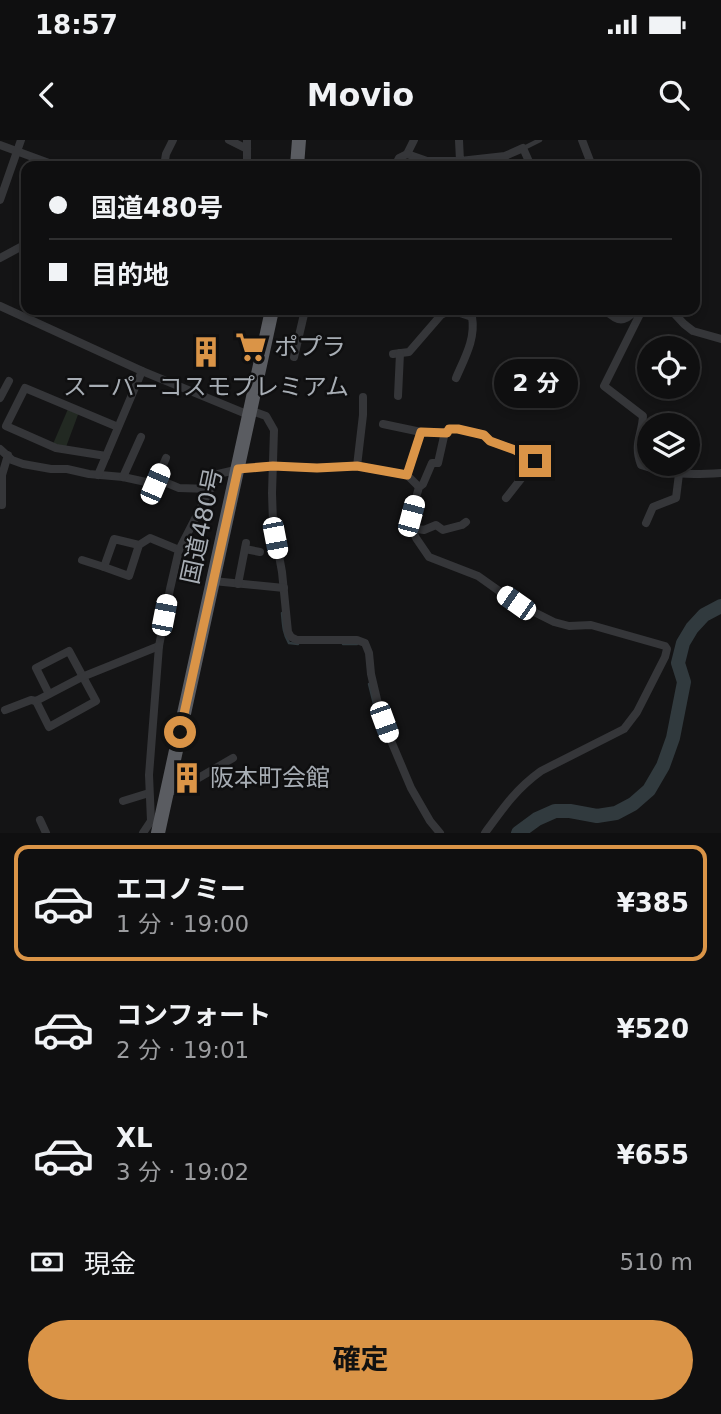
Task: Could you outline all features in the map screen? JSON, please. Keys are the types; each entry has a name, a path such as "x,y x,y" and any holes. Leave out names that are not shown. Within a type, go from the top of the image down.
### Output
{"highway":[{"path":"297,161 299,140"},
{"name":"国道480号","path":"156,826 167,791 271,315"}],"street":[{"path":"0,200 22,140"},
{"path":"165,161 173,140"},
{"path":"229,140 247,144"},
{"path":"398,161 407,154 414,140"},
{"path":"459,140 461,161"},
{"path":"582,140 590,161"},
{"path":"0,145 45,161"},
{"path":"492,161 523,148 529,161"},
{"path":"407,154 427,161"},
{"path":"0,258 21,247"},
{"path":"0,306 142,371 244,413 255,412 265,416 271,423 274,430 273,523 288,632 297,640 357,640 365,643 379,708 389,736 411,788 440,833"},
{"path":"294,357 305,315"},
{"path":"398,396 397,353 409,352 441,315"},
{"path":"456,378 471,344 474,327 472,317 466,315"},
{"path":"611,315 622,320 631,315"},
{"path":"639,413 604,386 640,315"},
{"path":"676,315 693,331 721,339"},
{"path":"98,475 142,371"},
{"path":"0,398 9,381"},
{"path":"106,456 56,448 6,426 25,388 118,427"},
{"path":"357,466 363,397"},
{"path":"383,424 421,432 447,433 449,429 458,429 484,435 490,441 535,461 506,498"},
{"path":"407,475 421,432"},
{"path":"445,432 438,463 432,463 419,487 411,516 416,538 429,557 478,576 516,603 545,617 569,626 591,625 665,646 667,649 636,712 624,729 541,771 509,800 485,833"},
{"path":"124,477 141,437"},
{"path":"0,449 12,460 23,464 124,477 155,484 167,483 179,488 210,489"},
{"path":"1,499 2,475 8,455"},
{"path":"155,484 166,458"},
{"path":"143,833 156,826 149,793 159,646 170,589 179,550 218,474 273,466 357,466 407,475 419,487"},
{"path":"700,474 721,472"},
{"path":"646,523 653,508 676,498 679,476"},
{"path":"412,528 424,530 436,525 443,530 466,522"},
{"path":"82,560 130,576 139,545 150,538 179,550"},
{"path":"104,567 114,539 139,545"},
{"path":"238,584 246,546 260,552"},
{"path":"214,580 284,588"},
{"path":"5,710 31,700 36,701 82,677 159,646"},
{"path":"36,701 49,727 96,701 69,651 36,668 49,694"},
{"path":"167,791 176,791 233,758"},
{"path":"123,801 149,793"},
{"path":"40,820 46,833"}],"lane":[{"path":"523,148 540,140"}],"shaded area":[{"path":"68,409 79,412 66,447 53,444"}],"waterway":[{"path":"518,833 537,819 555,811 597,816 616,813 633,804 649,790 663,766 673,738 684,682 678,663 683,643 704,615 721,606"},
{"path":"282,613 289,643 298,644"},
{"path":"343,644 357,644"},
{"path":"369,684 375,708"}],"place":[{"name":"ポプラ","path":"251,347"},
{"name":"スーパーコスモプレミアム","path":"206,352"},
{"name":"阪本町会館","path":"187,778"}],"route":[{"path":"180,732 238,469 273,466 357,466 407,475 421,432 447,433 449,429 484,435 490,441 535,461"}]}
